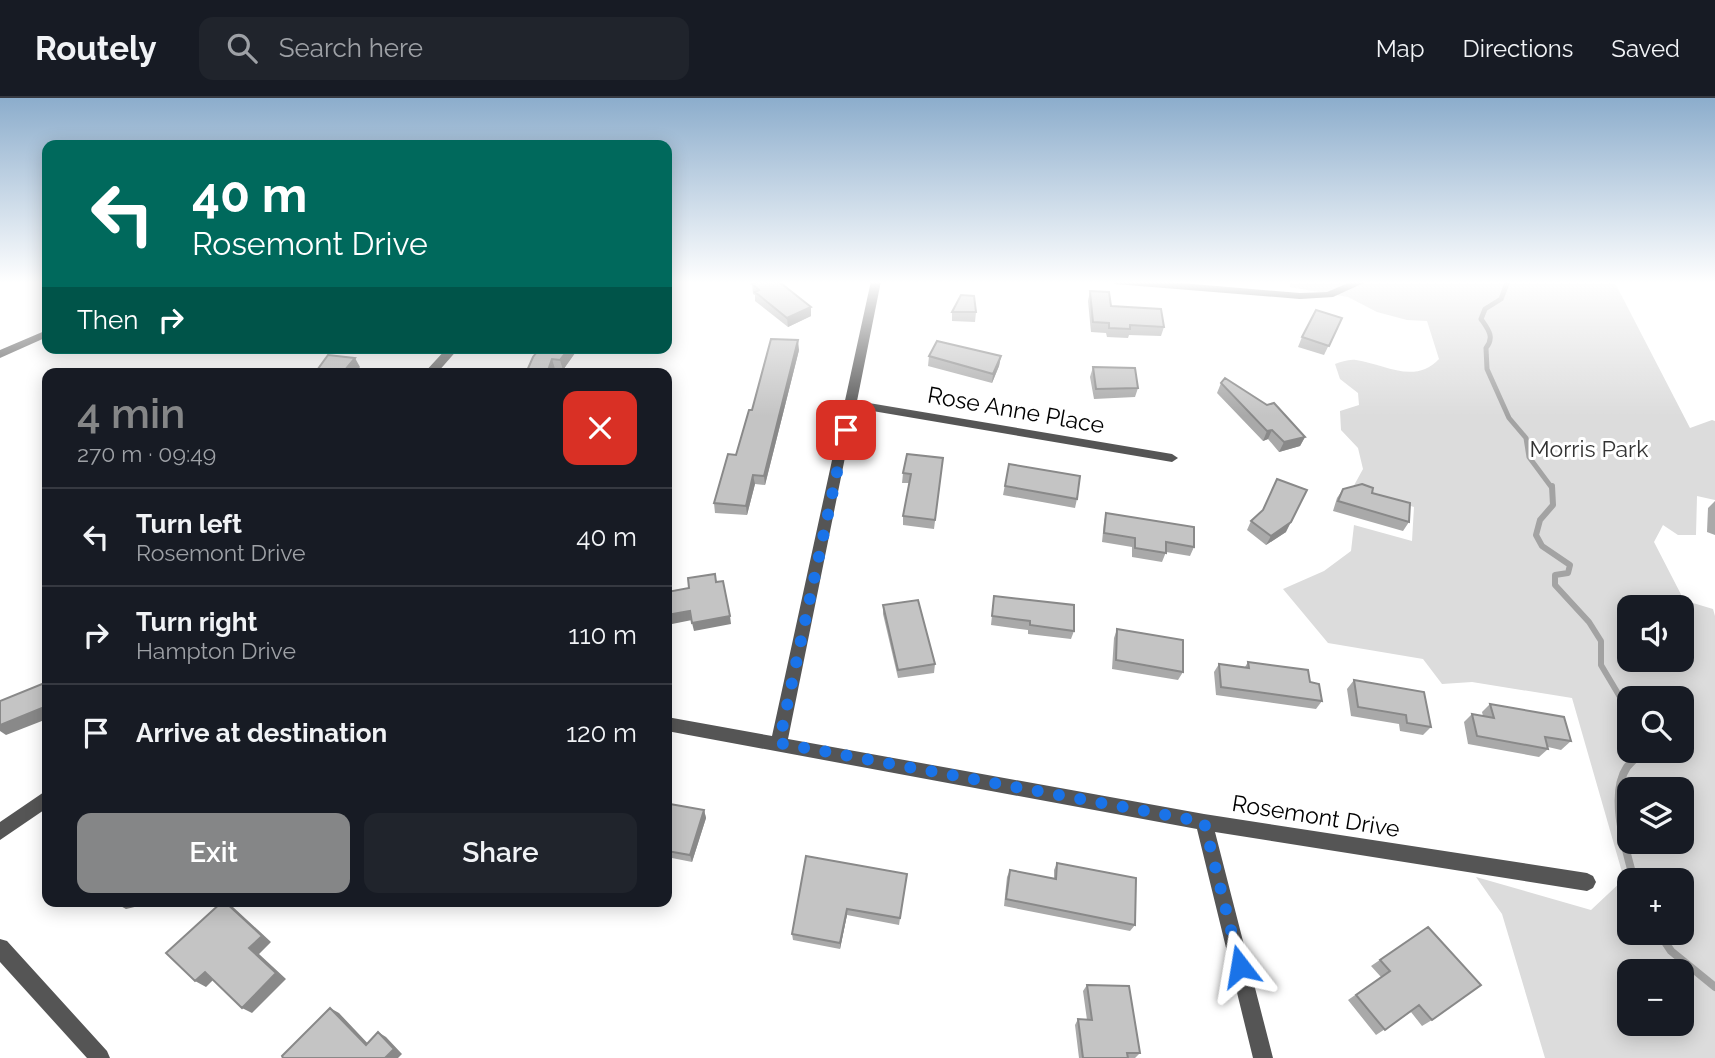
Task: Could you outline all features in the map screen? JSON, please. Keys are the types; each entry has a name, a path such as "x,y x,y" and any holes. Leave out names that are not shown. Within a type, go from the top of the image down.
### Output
{"street":[{"path":"779,743 867,326"},
{"path":"0,354 42,335"},
{"path":"435,368 448,354"},
{"name":"Rose Anne Place","path":"852,404 1172,458"},
{"name":"Rosemont Drive","path":"672,725 1204,822 1587,882"},
{"path":"0,832 42,802"},
{"path":"1204,822 1263,1058"},
{"path":"0,948 100,1058"}],"green space":[{"name":"Morris Park","path":"1429,326 1637,326 1690,428 1715,421 1715,500 1697,496 1696,535 1678,535 1663,525 1654,542 1681,595 1617,595 1617,672 1694,672 1694,603 1713,609 1715,1058 1545,1058 1502,914 1476,877 1591,910 1617,886 1617,945 1694,945 1694,868 1621,868 1572,698 1472,682 1442,684 1423,659 1328,643 1283,589 1324,571 1351,551 1354,525 1412,541 1414,507 1352,489 1363,469 1358,448 1341,430 1340,411 1359,405 1358,393 1340,379 1335,364 1356,360 1410,372 1430,367 1439,359"}],"building":[{"path":"1109,326 1130,326 1130,329 1109,328"},
{"path":"1308,326 1338,326 1329,346 1302,337"},
{"path":"771,339 798,340 764,476 753,475 746,506 714,503 728,454 736,455 749,410 752,410"},
{"path":"937,341 1001,356 993,374 929,356"},
{"path":"535,354 564,354 560,360 552,359 549,368 528,368"},
{"path":"328,355 355,358 347,368 319,368"},
{"path":"1093,367 1135,368 1138,388 1096,389"},
{"path":"1225,378 1267,405 1274,403 1305,437 1284,442 1272,430 1267,431 1221,383"},
{"path":"907,454 943,458 935,520 903,516 911,474 903,473"},
{"path":"1009,464 1080,476 1077,499 1005,486"},
{"path":"1277,479 1307,490 1291,522 1271,536 1251,521 1263,510"},
{"path":"1362,484 1373,488 1372,493 1410,503 1409,522 1338,501 1343,489"},
{"path":"1106,513 1194,527 1194,547 1166,542 1166,553 1135,548 1135,538 1104,533"},
{"path":"715,574 716,582 723,581 730,616 692,623 690,611 672,614 672,591 689,588 688,578"},
{"path":"994,596 1074,605 1074,631 992,616"},
{"path":"918,600 935,664 898,670 883,605"},
{"path":"1117,629 1183,640 1183,672 1116,660"},
{"path":"1248,662 1308,670 1310,682 1319,684 1322,701 1221,687 1219,664 1249,668"},
{"path":"1354,680 1424,692 1431,727 1407,723 1406,715 1358,707"},
{"path":"42,684 42,708 0,725 0,701"},
{"path":"1490,704 1564,717 1571,741 1545,737 1548,749 1477,736 1472,714 1494,718"},
{"path":"672,804 704,810 690,855 672,852"},
{"path":"806,856 907,874 900,918 847,909 840,943 792,934"},
{"path":"1057,863 1136,878 1135,925 1006,899 1010,870 1056,879"},
{"path":"216,907 231,907 262,936 249,948 276,973 242,1008 205,972 195,981 166,953"},
{"path":"1428,927 1481,985 1432,1020 1419,1005 1385,1030 1356,995 1390,971 1380,960"},
{"path":"1087,985 1129,986 1140,1053 1127,1053 1128,1058 1083,1058 1078,1019 1092,1020"},
{"path":"330,1008 366,1045 378,1032 394,1049 385,1058 283,1058"}],"waterway":[{"path":"1485,326 1490,337 1486,348 1487,369 1509,418 1526,438 1529,457 1552,488"},
{"path":"1552,486 1553,505 1540,520 1536,535 1542,546 1570,565 1568,573 1555,575 1555,585 1589,622 1601,641 1601,665 1617,692"},
{"path":"1631,763 1622,779 1619,792 1620,823 1631,868"},
{"path":"1667,945 1715,987"}],"route":[{"path":"846,430 779,743 1204,822 1240,966"}]}
